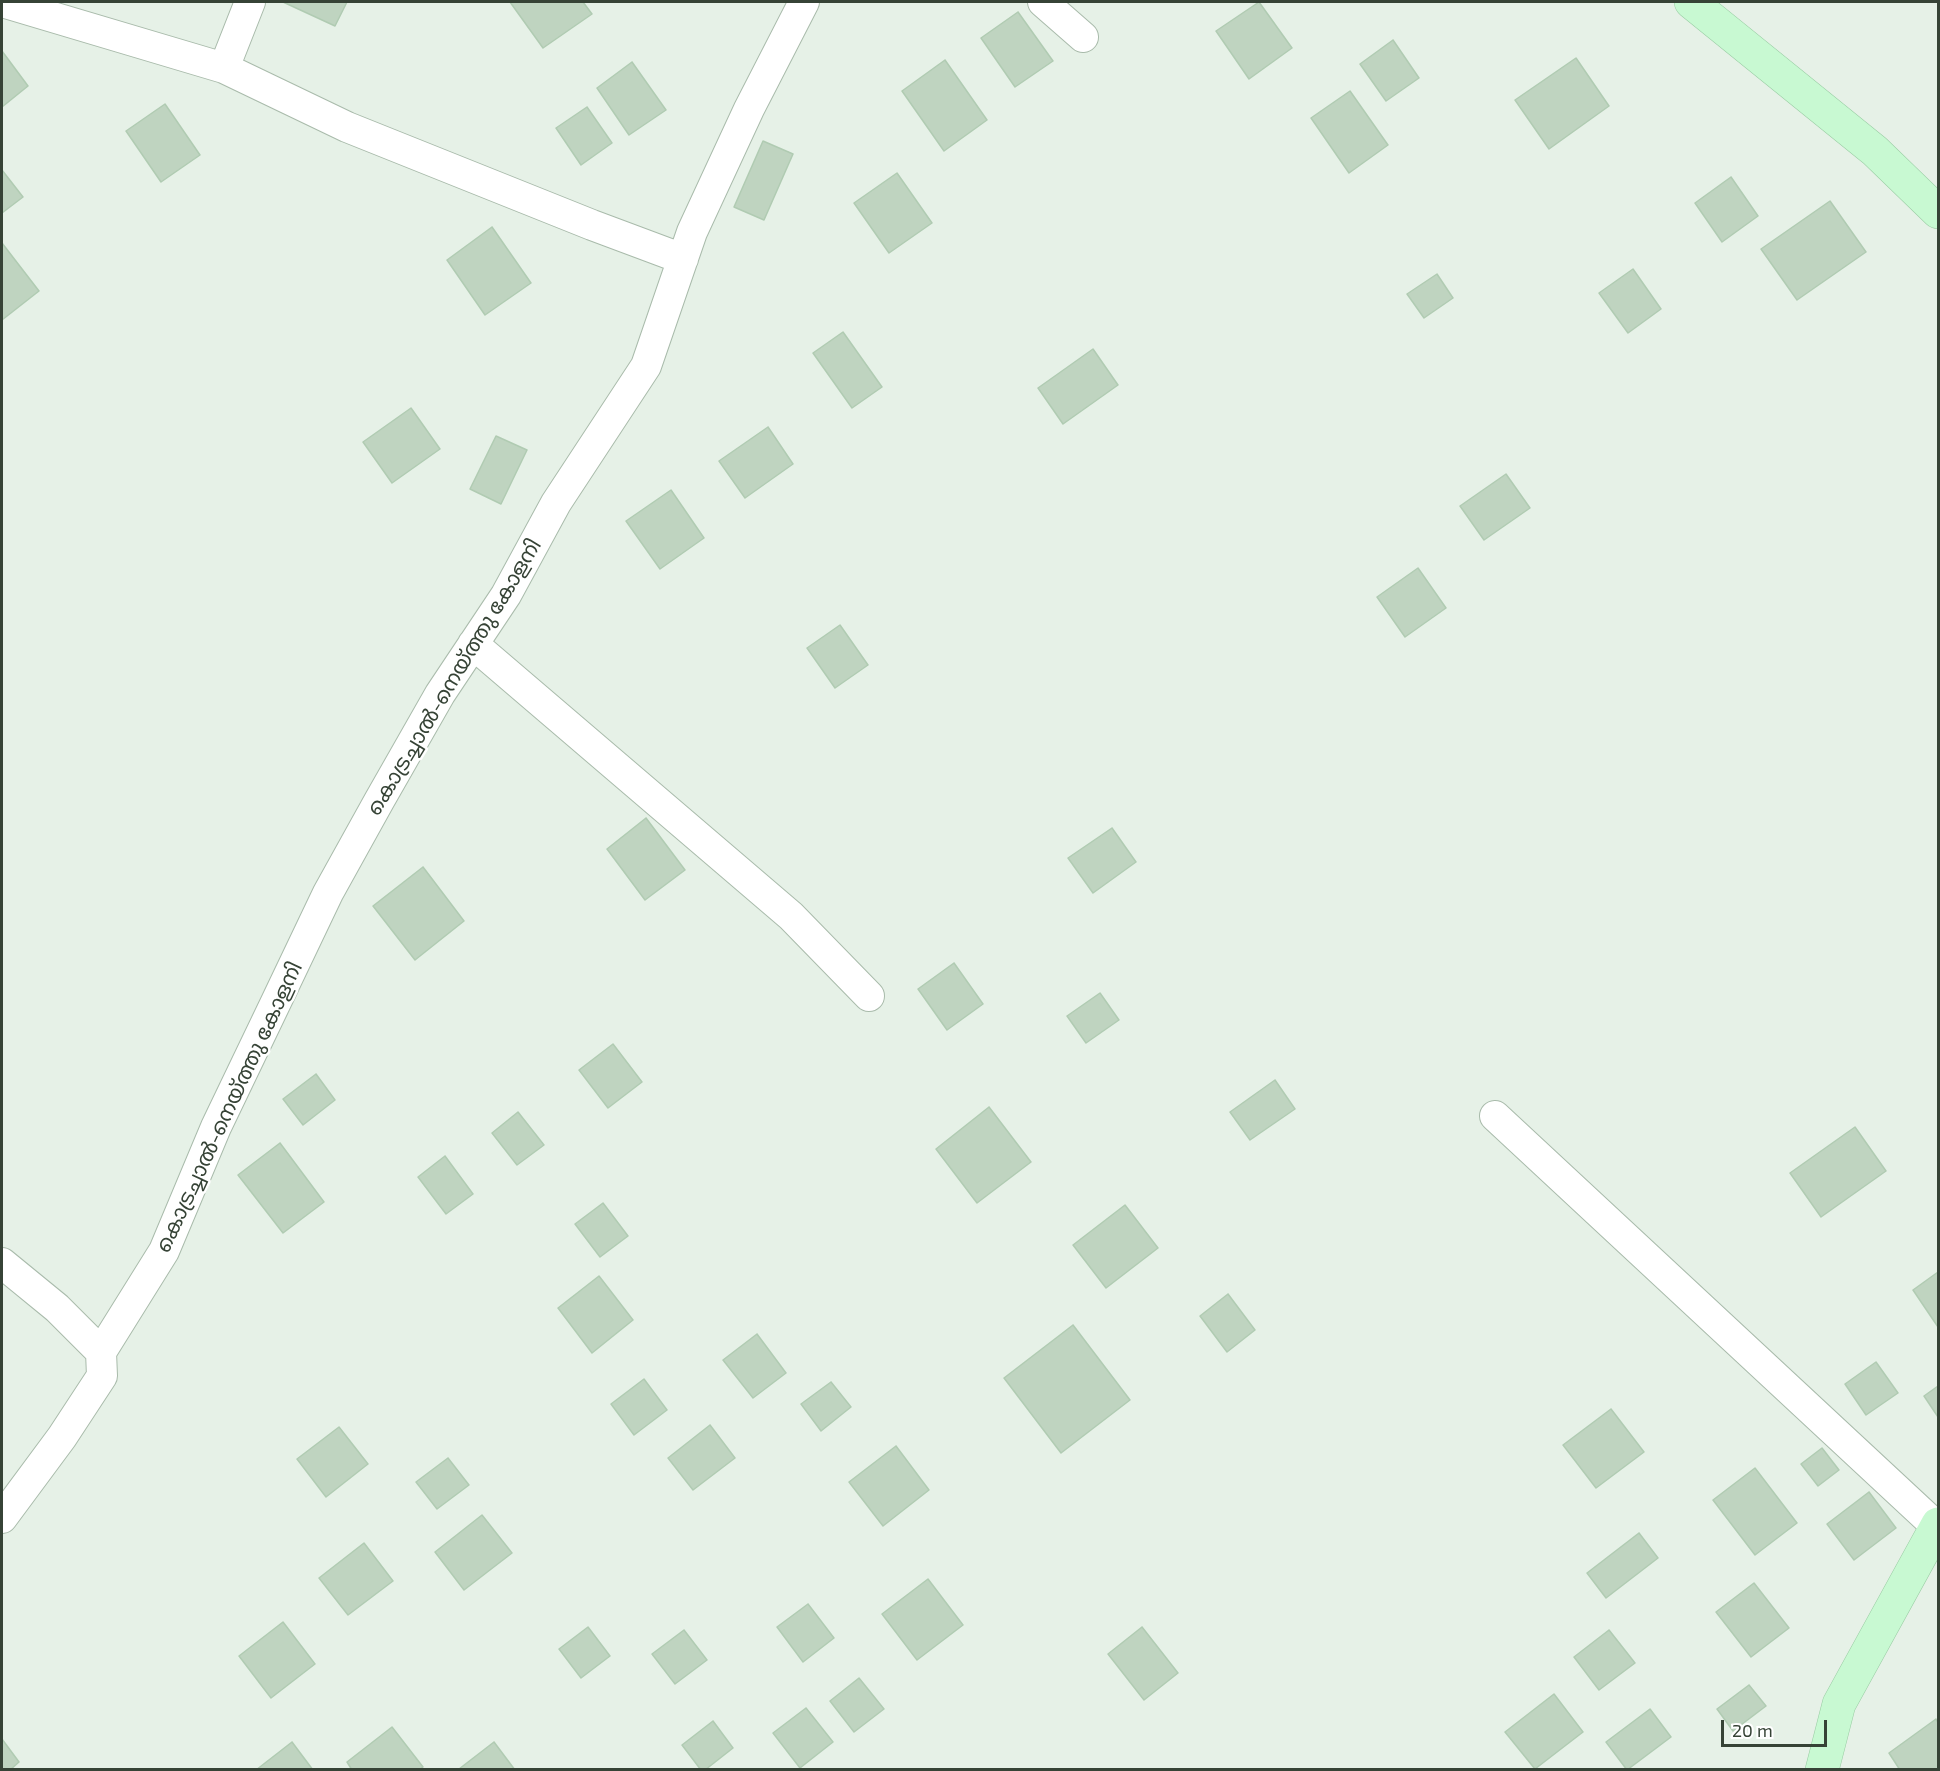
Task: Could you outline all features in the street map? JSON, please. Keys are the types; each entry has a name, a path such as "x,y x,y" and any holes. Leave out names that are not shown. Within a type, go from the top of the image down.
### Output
{"main road":[{"path":"1691,2 1875,151 1938,213"},
{"path":"1822,1770 1839,1704 1937,1525"}],"street":[{"path":"2,2 224,68 347,127 581,221 683,259"},
{"path":"224,68 250,2"},
{"name":"കൊട്രച്ചാൽ-നെയ്ത്തു കോളനി","path":"2,1518 62,1437 102,1376 101,1352 164,1251 216,1127 328,893 440,694 506,595 556,503 646,366 692,232 744,119 804,2"},
{"path":"1043,2 1083,37"},
{"path":"473,644 791,916 869,996"},
{"path":"1495,1116 1937,1525"},
{"path":"2,1263 57,1308 101,1352"}],"building":[{"path":"283,2 347,2 335,26"},
{"path":"510,2 583,2 592,14 543,48"},
{"path":"1259,2 1292,48 1249,79 1216,31"},
{"path":"1018,12 1053,61 1015,87 981,38"},
{"path":"1393,40 1419,78 1386,101 1360,64"},
{"path":"2,51 28,86 2,107"},
{"path":"1576,58 1609,106 1549,149 1515,100"},
{"path":"945,60 987,120 944,151 902,91"},
{"path":"632,62 666,110 629,135 597,88"},
{"path":"1350,91 1388,145 1349,173 1311,118"},
{"path":"165,104 200,155 161,182 126,131"},
{"path":"587,107 612,143 581,165 556,128"},
{"path":"763,141 793,154 764,220 734,207"},
{"path":"2,170 23,197 2,213"},
{"path":"897,173 932,223 889,253 854,203"},
{"path":"1731,177 1758,216 1722,242 1695,203"},
{"path":"1830,201 1866,252 1797,300 1761,249"},
{"path":"492,227 531,283 485,315 447,260"},
{"path":"2,243 39,291 2,320"},
{"path":"1633,269 1661,309 1628,333 1599,293"},
{"path":"1437,274 1453,298 1424,318 1407,294"},
{"path":"843,332 882,387 852,408 813,353"},
{"path":"1093,349 1118,385 1063,424 1038,388"},
{"path":"411,408 440,449 392,483 363,442"},
{"path":"768,427 793,464 745,498 719,461"},
{"path":"496,436 527,450 501,504 470,489"},
{"path":"1506,474 1530,508 1484,540 1460,506"},
{"path":"671,490 704,538 660,569 626,521"},
{"path":"1418,568 1446,608 1405,637 1377,597"},
{"path":"840,625 868,665 835,688 807,648"},
{"path":"646,818 685,870 645,900 607,849"},
{"path":"1112,828 1136,862 1093,893 1068,858"},
{"path":"423,867 464,921 415,960 373,906"},
{"path":"954,963 983,1004 947,1030 918,989"},
{"path":"1100,993 1119,1020 1086,1043 1067,1016"},
{"path":"613,1044 642,1082 608,1108 579,1070"},
{"path":"316,1074 335,1100 303,1125 283,1099"},
{"path":"1275,1080 1295,1109 1250,1140 1230,1112"},
{"path":"989,1107 1031,1162 977,1203 936,1149"},
{"path":"518,1112 544,1145 517,1165 492,1133"},
{"path":"1855,1127 1886,1171 1821,1217 1790,1173"},
{"path":"280,1143 324,1202 283,1233 238,1175"},
{"path":"445,1156 473,1194 446,1214 418,1177"},
{"path":"603,1203 628,1236 600,1257 575,1224"},
{"path":"1125,1205 1158,1248 1106,1288 1073,1245"},
{"path":"1938,1272 1938,1327 1913,1290"},
{"path":"599,1276 633,1320 592,1353 558,1308"},
{"path":"1228,1294 1255,1330 1227,1352 1200,1316"},
{"path":"1073,1325 1130,1400 1061,1453 1004,1378"},
{"path":"757,1334 786,1373 753,1398 723,1360"},
{"path":"1876,1362 1898,1393 1866,1415 1845,1384"},
{"path":"644,1379 667,1410 634,1435 611,1404"},
{"path":"831,1382 851,1407 821,1431 801,1404"},
{"path":"1938,1386 1938,1417 1924,1396"},
{"path":"1611,1409 1644,1452 1596,1488 1563,1445"},
{"path":"710,1425 735,1458 693,1490 668,1458"},
{"path":"339,1427 368,1464 326,1497 297,1459"},
{"path":"896,1446 929,1490 883,1526 849,1482"},
{"path":"1822,1448 1839,1470 1818,1486 1801,1464"},
{"path":"448,1458 469,1485 437,1509 416,1482"},
{"path":"1755,1468 1797,1523 1755,1555 1713,1500"},
{"path":"1869,1492 1896,1528 1854,1560 1827,1524"},
{"path":"482,1515 512,1553 464,1590 435,1552"},
{"path":"1639,1533 1658,1558 1606,1598 1587,1573"},
{"path":"364,1543 393,1581 348,1615 319,1578"},
{"path":"928,1579 963,1625 917,1660 882,1614"},
{"path":"1754,1583 1789,1628 1751,1657 1716,1612"},
{"path":"808,1604 834,1638 803,1662 777,1627"},
{"path":"283,1622 315,1664 271,1698 239,1656"},
{"path":"588,1627 610,1656 581,1678 559,1649"},
{"path":"1142,1627 1178,1673 1144,1700 1108,1654"},
{"path":"684,1630 707,1660 675,1684 652,1654"},
{"path":"1609,1630 1635,1663 1599,1690 1574,1657"},
{"path":"859,1678 884,1709 854,1732 830,1701"},
{"path":"1749,1685 1766,1706 1733,1731 1717,1709"},
{"path":"1554,1694 1583,1732 1535,1769 1505,1732"},
{"path":"806,1708 833,1742 800,1768 773,1733"},
{"path":"1650,1709 1671,1737 1627,1770 1606,1742"},
{"path":"1936,1719 1938,1723 1938,1770 1900,1770 1889,1753"},
{"path":"713,1721 733,1748 705,1770 701,1770 682,1745"},
{"path":"392,1727 423,1767 419,1770 352,1770 347,1762"},
{"path":"2,1739 19,1762 10,1770 2,1770"},
{"path":"292,1742 313,1770 256,1770"},
{"path":"494,1742 515,1770 459,1770 459,1769"}]}
